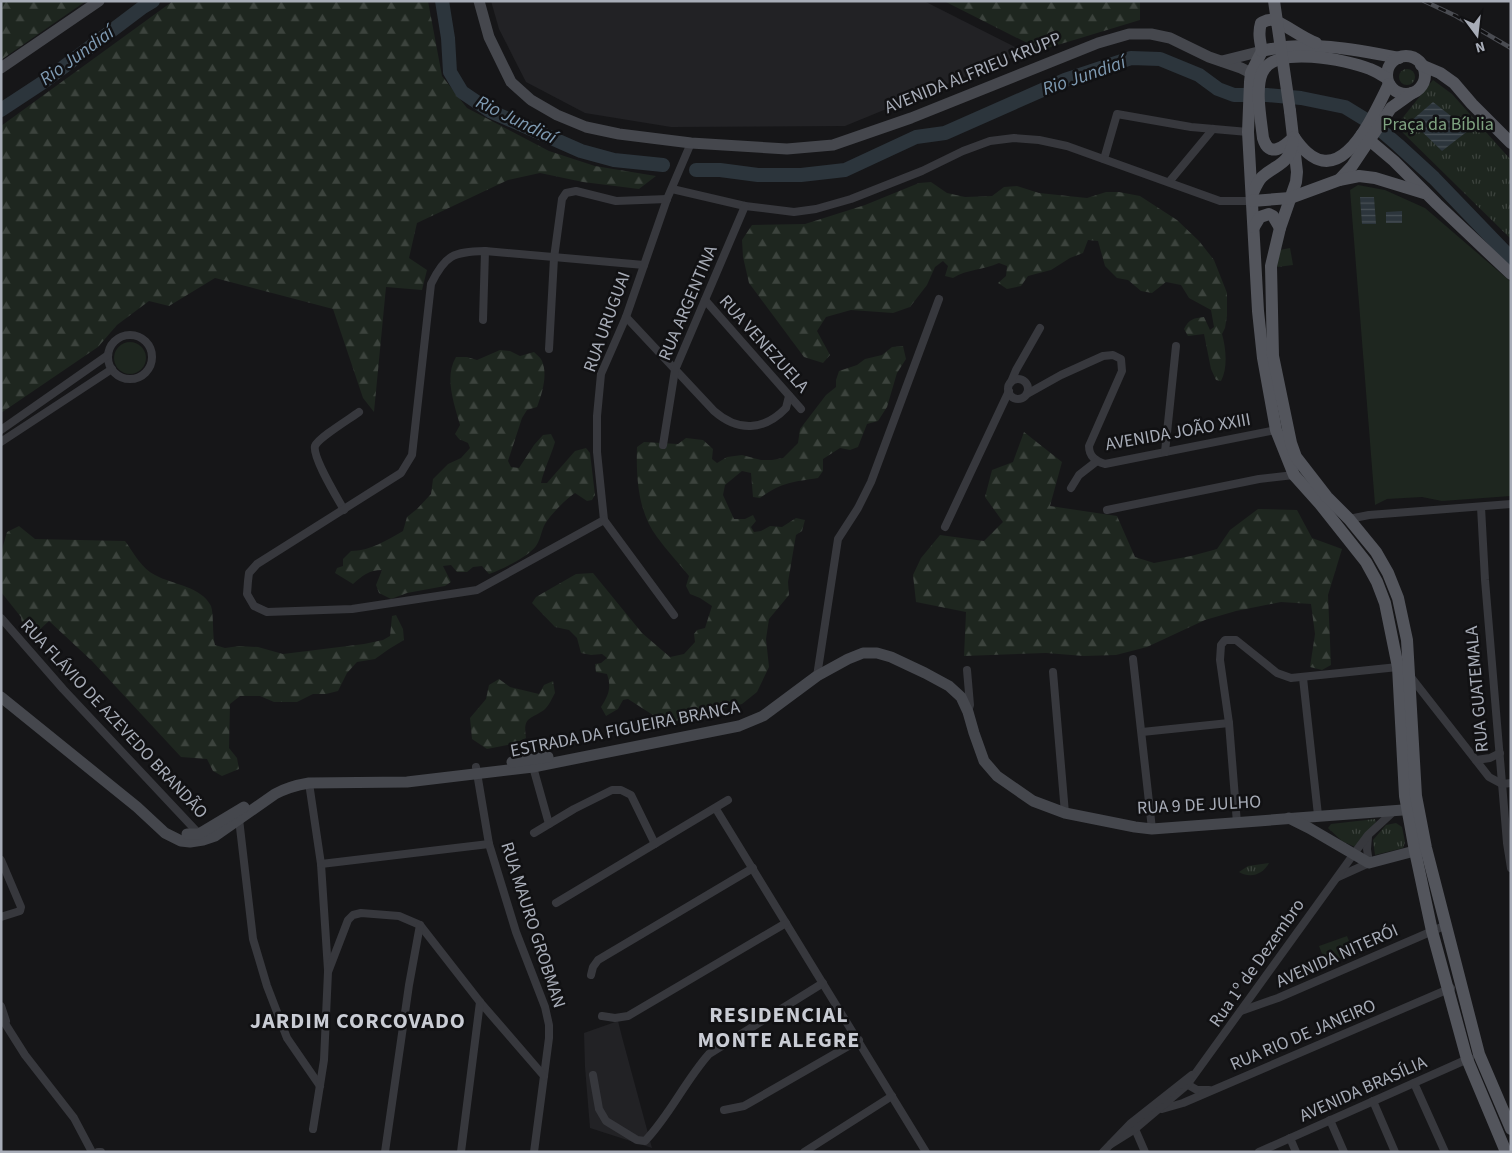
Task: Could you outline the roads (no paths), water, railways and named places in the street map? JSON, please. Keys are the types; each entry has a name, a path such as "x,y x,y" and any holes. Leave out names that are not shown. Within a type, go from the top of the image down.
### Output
{"main road":[{"path":"1,68 99,1"},
{"name":"AVENIDA ALFRIEU KRUPP","path":"479,1 489,37 511,82 531,100 557,115 586,127 619,134 691,142 787,149 833,144 910,118 1098,42 1129,34 1151,34 1170,38 1209,57 1222,61 1255,81"},
{"path":"1274,1 1294,137 1297,172 1296,182 1280,228 1271,266 1273,356 1291,443 1296,457 1327,497 1349,519 1376,552 1398,598 1407,640 1410,676 1406,810"},
{"path":"1294,137 1281,148 1269,148 1264,144 1255,110 1255,81 1262,51 1259,29 1261,23 1272,20 1309,40 1327,46 1399,58 1411,58 1421,65 1440,73 1454,83 1472,104 1511,142"},
{"path":"1222,61 1280,46 1327,46"},
{"path":"1255,81 1272,61 1293,56 1347,62 1370,69 1388,81 1396,92 1401,94 1412,93"},
{"path":"1339,180 1352,166 1380,115 1390,66 1399,58"},
{"path":"1380,115 1417,90 1424,81 1424,70 1421,65"},
{"path":"1255,110 1248,132 1252,198 1263,358 1276,430 1294,474 1366,562 1377,582 1385,603 1398,667 1406,810 1420,849 1438,928 1473,1057 1506,1152"},
{"path":"1294,137 1313,157 1322,160 1339,159 1367,136"},
{"path":"1367,136 1511,274"},
{"path":"1252,198 1262,177 1278,167 1289,155 1294,137"},
{"path":"1339,159 1339,180"},
{"path":"1252,198 1290,198 1339,180 1359,176 1375,178 1426,194"},
{"path":"1254,227 1260,217 1269,214 1273,216 1280,228"},
{"path":"1334,522 1349,519"},
{"name":"ESTRADA DA FIGUEIRA BRANCA","path":"1,697 165,832 181,841 190,842 201,837 216,836 285,788 309,783 407,782 607,753 739,726 763,716 817,676 863,653 877,653 891,657 949,686 961,697 968,712"},
{"name":"RUA 9 DE JULHO","path":"968,712 984,762 997,776 1033,801 1065,813 1135,827 1152,828 1406,810"},
{"path":"201,837 268,790 287,781 308,778 402,776 477,771"},
{"path":"1318,815 1320,825 1327,839"},
{"path":"1288,818 1370,863 1420,849"},
{"path":"1473,1057 1511,1129"}],"street":[{"path":"1104,159 1117,114 1191,128 1248,132"},
{"path":"1169,182 1212,129"},
{"path":"672,189 745,206 794,212 816,209 851,200 990,141 1014,138 1040,140 1067,146 1220,201 1234,202 1252,198"},
{"name":"RUA URUGUAI","path":"604,520 597,452 597,416 601,374 626,317 667,199 691,142"},
{"path":"549,349 554,258 562,199 566,193 576,191 616,201 667,199"},
{"name":"RUA ARGENTINA","path":"664,445 675,370 745,206"},
{"path":"483,320 485,251"},
{"path":"644,265 485,251 460,253 448,258 439,268 431,284 412,455 401,473 257,564 249,573 246,594 254,606 267,612 352,609 477,590 604,520 674,615"},
{"path":"817,676 838,539 858,508 871,482 939,299"},
{"name":"RUA VENEZUELA","path":"705,300 801,409"},
{"path":"626,317 722,418 748,426 766,424 782,413 786,408 789,396"},
{"path":"945,527 1009,391 1009,386 1016,370 1040,328"},
{"path":"1,430 108,355 114,343 125,336 138,337 144,340 151,351 150,365 142,375 129,379 122,377 112,369 108,355"},
{"path":"1165,452 1176,346"},
{"name":"AVENIDA JOÃO XXIII","path":"1027,394 1047,382 1103,356 1113,355 1120,359 1122,371 1089,446 1089,452 1097,461 1105,464 1276,430"},
{"path":"1009,391 1011,395 1017,398 1027,394 1028,390 1020,364"},
{"path":"1,442 112,369"},
{"path":"1012,382 1018,379 1025,381"},
{"name":"AVENIDA JOÃO XXIII","path":"1025,381 1047,382"},
{"path":"344,510 316,457 316,446 320,439 359,412"},
{"path":"1071,488 1080,475 1097,461"},
{"path":"1107,510 1259,479 1294,474"},
{"path":"1349,519 1379,514 1511,504"},
{"name":"RUA GUATEMALA","path":"1481,507 1506,843 1511,868"},
{"name":"RUA FLÁVIO DE AZEVEDO BRANDÃO","path":"1,618 63,689 201,837"},
{"path":"1237,823 1229,723 1220,660 1221,645 1225,640 1236,640 1277,673 1284,676 1303,678 1398,667"},
{"path":"1133,659 1152,828"},
{"name":"RUA 9 DE JULHO","path":"967,670 970,705 968,712"},
{"path":"1052,672 1065,813"},
{"path":"1410,676 1489,777 1502,784 1511,783"},
{"path":"1303,678 1318,815"},
{"path":"1142,732 1229,723"},
{"path":"1476,760 1490,758 1500,753"},
{"path":"531,764 549,824"},
{"name":"RUA MAURO GROBMAN","path":"477,771 489,844 516,932 550,1025 550,1038 534,1152"},
{"path":"309,783 321,864 328,972 324,1060 313,1129"},
{"path":"534,833 612,790 621,790 631,795 655,844"},
{"path":"556,903 716,809 728,800"},
{"path":"716,809 926,1152"},
{"name":"Rua 1º de Dezembro","path":"1111,1144 1135,1129 1188,1085 1368,835 1406,810"},
{"path":"239,819 252,940 287,1038 320,1086"},
{"path":"1338,877 1370,863 1367,849 1368,835"},
{"path":"321,864 489,844"},
{"path":"1,860 20,907 20,911 1,917"},
{"path":"591,975 593,967 598,960 753,868"},
{"path":"328,972 348,920 353,916 361,913 399,916 420,924 480,1002 544,1076"},
{"path":"602,1016 615,1018 628,1016 786,923"},
{"path":"385,1152 409,985 420,924"},
{"name":"AVENIDA NITERÓI","path":"1241,1011 1278,998 1438,928"},
{"path":"593,1074 598,1109 606,1121 637,1140 645,1141 655,1131 699,1065 709,1054 823,983"},
{"name":"RUA RIO DE JANEIRO","path":"1157,1111 1189,1100 1454,986"},
{"path":"461,1152 480,1002"},
{"path":"1,1006 7,1026"},
{"path":"476,1027 491,1015"},
{"path":"1,1017 25,1055 74,1118 92,1152"},
{"path":"724,1110 744,1106 858,1040"},
{"name":"AVENIDA BRASÍLIA","path":"1258,1152 1473,1057"},
{"path":"1414,1083 1445,1152"},
{"path":"1189,1100 1188,1085 1202,1090 1211,1090"},
{"name":"Rua 1º de Dezembro","path":"1103,1152 1130,1124 1188,1085"},
{"path":"804,1152 892,1096"},
{"path":"1373,1101 1395,1152"},
{"path":"1144,1152 1135,1129 1148,1111"},
{"path":"1330,1120 1344,1152"},
{"path":"1290,1138 1296,1152"}],"waterway":[{"name":"Rio Jundiaí","path":"1,110 45,81 153,1"},
{"name":"Rio Jundiaí","path":"442,1 448,38 450,72 462,92 490,111 581,151 614,160 663,165"},
{"name":"Rio Jundiaí","path":"696,170 720,170 758,175 801,175 845,170 916,137 945,133 1065,80 1131,58 1160,59 1199,75 1218,89 1234,95 1301,98 1345,107 1376,126 1398,145 1434,178 1511,258"}],"railway":[{"path":"1424,1 1456,16 1511,48"}],"district":[{"name":"JARDIM CORCOVADO","path":"358,1021"},
{"name":"RESIDENCIAL MONTE ALEGRE","path":"779,1028"}],"park label":[{"name":"Praça da Bíblia","path":"1438,124"}]}
